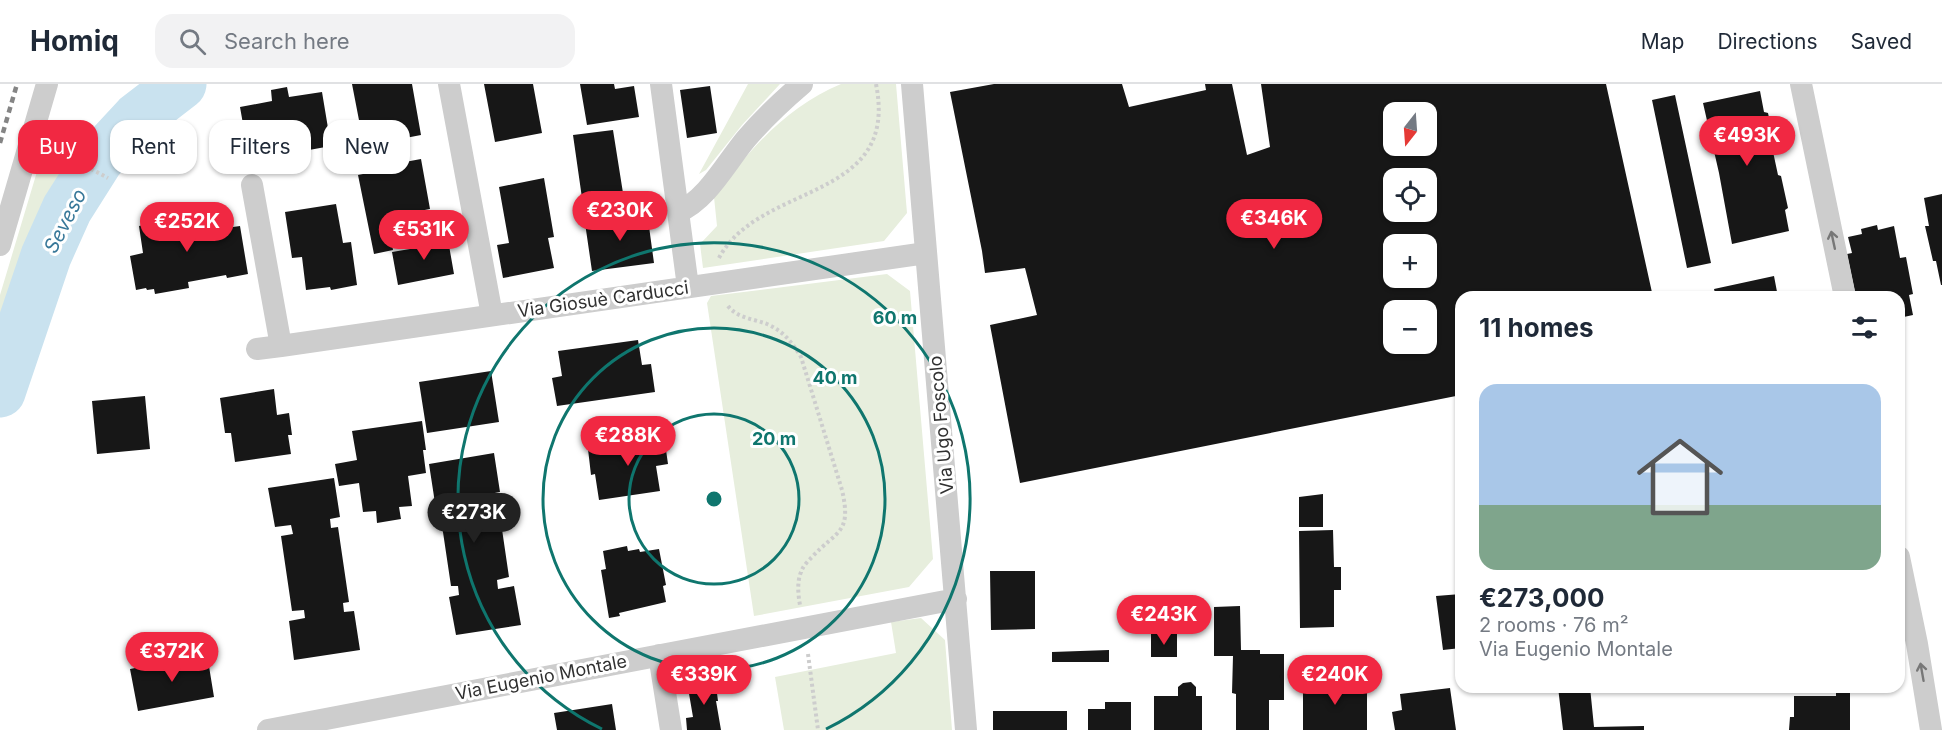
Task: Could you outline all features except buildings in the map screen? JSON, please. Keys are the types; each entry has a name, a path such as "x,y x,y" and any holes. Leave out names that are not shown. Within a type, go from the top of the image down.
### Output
{"street":[{"path":"0,245 47,84"},
{"path":"450,84 492,315"},
{"path":"661,84 688,287"},
{"path":"678,212 696,202 748,136 802,84"},
{"name":"Via Ugo Foscolo","path":"912,84 966,730"},
{"path":"1801,84 1844,291"},
{"path":"252,185 281,346"},
{"name":"Via Giosuè Carducci","path":"257,350 926,253"},
{"path":"1905,586 1931,730"},
{"name":"Via Eugenio Montale","path":"268,730 956,599"},
{"path":"659,655 670,730"}],"path":[{"path":"818,730 798,595 801,571 815,553 837,536 846,518 846,505 801,357 793,343 781,332 730,309 723,295 717,266 727,244 743,229 779,207 845,175 860,162 876,132 878,111 876,84"},
{"path":"98,173 108,178"}],"green space":[{"path":"748,84 780,84 742,125 706,170 699,174"},
{"path":"841,84 896,84 907,213 884,241 703,268 700,244 717,226 714,197 755,147 786,117 821,93"},
{"path":"36,174 69,174 48,210 0,343 0,295"},
{"path":"887,274 910,291 933,559 909,587 754,616 707,303 711,296"},
{"path":"921,618 945,640 952,730 784,730 775,677 896,653 891,622"}],"waterway":[{"name":"Seveso","path":"0,392 46,256 67,209 98,160 137,118 181,84"}],"railway":[{"path":"0,143 17,84"}]}
